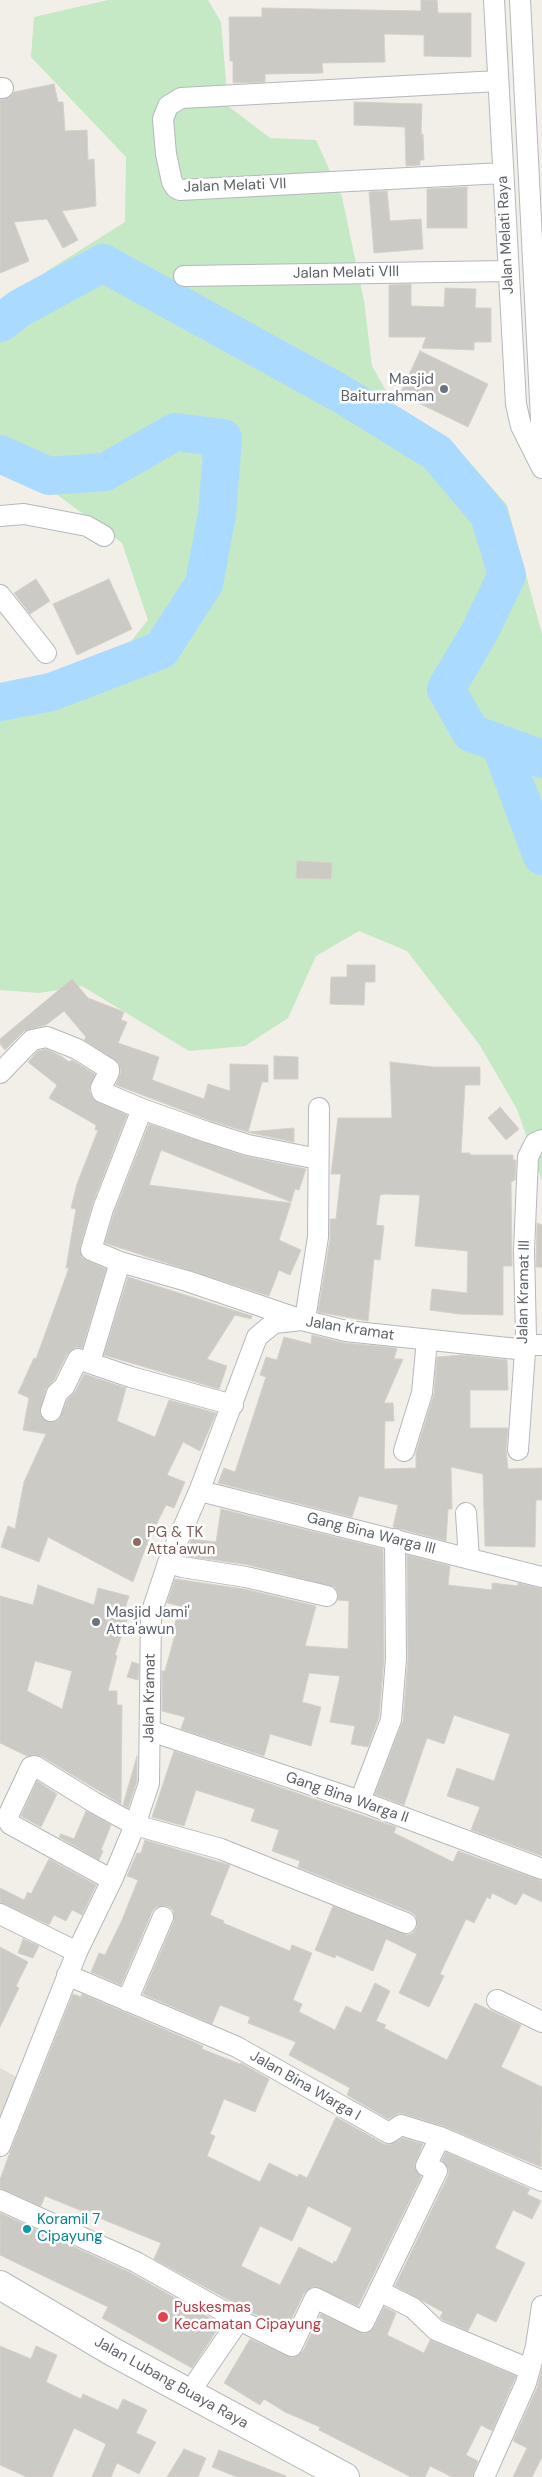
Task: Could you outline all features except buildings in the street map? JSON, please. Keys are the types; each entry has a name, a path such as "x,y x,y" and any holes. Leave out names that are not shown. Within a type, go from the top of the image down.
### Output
{"main road":[{"name":"Jalan Lubang Buaya Raya","path":"0,2286 189,2393 312,2470 345,2477"}],"street":[{"name":"Jalan Melati Raya","path":"494,0 516,404 521,426 541,467"},
{"name":"Jalan Melati Raya","path":"520,0 533,81 541,467"},
{"name":"Jalan Melati VII","path":"498,80 180,98 168,106 163,119 166,154 172,182 176,188 186,191 503,173"},
{"name":"Jalan Melati VIII","path":"184,276 508,271"},
{"path":"521,426 541,420"},
{"path":"0,516 24,514 88,526 104,536"},
{"path":"0,595 46,653"},
{"path":"0,1073 32,1040 47,1037 77,1049 109,1069 101,1088 102,1092 142,1109 248,1146 318,1159"},
{"path":"142,1109 103,1209 91,1247 92,1252 187,1281 302,1320 306,1313 318,1237 319,1108"},
{"name":"Jalan Kramat III","path":"518,1450 533,1345 526,1337 524,1250 528,1157 534,1142 542,1140"},
{"path":"90,1362 120,1262"},
{"name":"Jalan Kramat","path":"0,2146 67,1975 112,1880 135,1825 149,1783 151,1614 168,1563 200,1490 257,1336 274,1323 302,1320 346,1331 427,1340 517,1349 533,1345"},
{"path":"404,1452 422,1393 427,1340"},
{"path":"51,1411 58,1393 64,1388 76,1361 80,1359 131,1377 233,1405"},
{"name":"Gang Bina Warga III","path":"200,1490 208,1494 542,1578"},
{"path":"466,1513 470,1559"},
{"path":"360,1801 385,1740 392,1712 396,1659 395,1540"},
{"path":"168,1563 246,1577 327,1596"},
{"name":"Gang Bina Warga II","path":"150,1731 360,1801 542,1869"},
{"path":"112,1880 10,1824 7,1818 31,1767 34,1765 43,1770 95,1803 135,1825 221,1849 406,1923"},
{"path":"0,1914 77,1952"},
{"path":"127,2001 163,1917"},
{"name":"Jalan Bina Warga I","path":"67,1975 237,2047 389,2133 400,2126 440,2136 542,2181"},
{"path":"497,2000 542,2022"},
{"path":"0,2200 136,2262 239,2320 292,2346 315,2298 364,2322 437,2171 426,2166 440,2136"},
{"path":"379,2291 413,2308 436,2330 529,2368"},
{"path":"484,2477 501,2442 529,2368 536,2346 541,2316"},
{"path":"189,2393 239,2320"}],"shaded area":[{"path":"0,2068 20,2079 0,2117"}],"green space":[{"path":"108,0 208,0 221,22 228,106 270,138 316,140 342,197 364,301 372,366 406,426 473,466 507,505 542,634 542,1181 517,1109 479,1044 407,951 359,931 316,956 288,1018 245,1046 189,1051 82,986 39,993 0,990 0,707 104,675 148,620 122,543 0,452 0,322 47,271 125,222 126,157 31,57 34,17"}],"waterway":[{"path":"0,323 20,308 103,263 343,395 437,453 489,515 507,575 480,631 446,689 471,733 542,759"},
{"path":"0,454 49,476 105,472 175,432 223,438 217,514 204,584 161,650 51,692 0,702"},
{"path":"500,744 542,856"}],"place":[{"name":"Masjid Baiturrahman","path":"444,389"},
{"name":"PG & TK Atta'awun","path":"137,1542"},
{"name":"Masjid Jami' Atta'awun","path":"96,1622"},
{"name":"Koramil 7 Cipayung","path":"27,2229"},
{"name":"Puskesmas Kecamatan Cipayung","path":"163,2317"}]}
